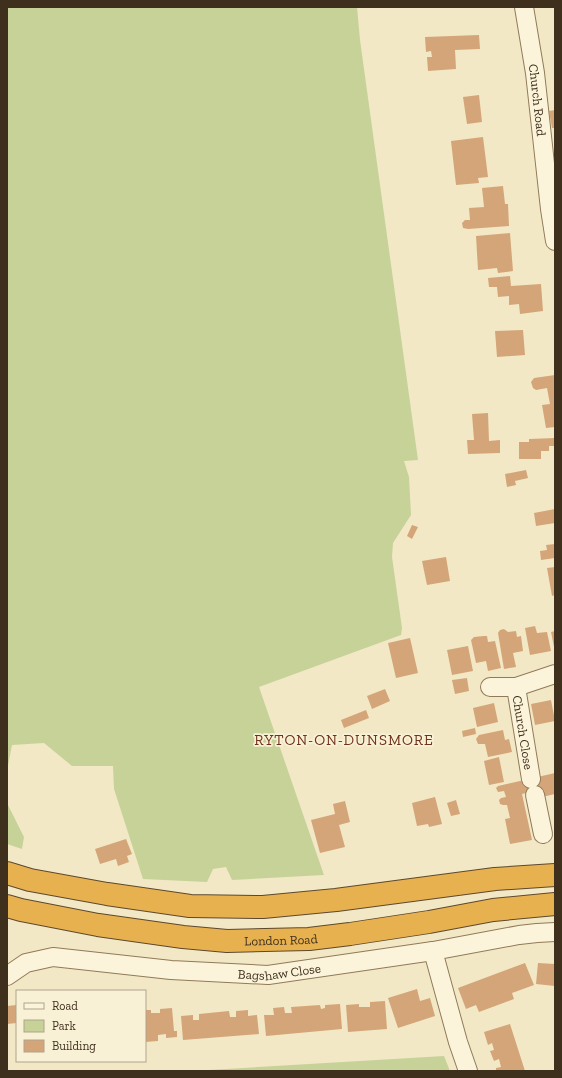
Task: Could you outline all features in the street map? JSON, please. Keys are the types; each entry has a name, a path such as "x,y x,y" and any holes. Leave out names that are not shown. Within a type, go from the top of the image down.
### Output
{"highway":[{"path":"7,873 30,880 107,894 190,906 263,907 336,900 495,879 555,875"},
{"name":"London Road","path":"7,906 106,926 183,937 234,941 309,939 415,924 492,910 555,904"}],"street":[{"name":"Church Road","path":"524,7 535,73 555,241"},
{"name":"Church Close","path":"490,687 516,687 555,674"},
{"name":"Church Close","path":"516,687 533,787 543,834"},
{"name":"Bagshaw Close","path":"7,976 26,964 53,957 171,970 268,975 311,970 433,951 519,935 555,932"},
{"path":"433,951 458,1042 468,1071"}],"green space":[{"path":"7,7 357,7 360,40 418,460 404,461 409,477 411,515 393,543 392,557 402,628 401,635 259,687 324,875 232,880 226,867 213,869 207,882 143,879 114,789 113,766 72,766 44,743 12,745 7,771"},
{"path":"7,803 24,837 22,849 7,844"},
{"path":"444,1056 450,1071 191,1071"}],"building":[{"path":"479,35 480,49 455,50 456,69 428,71 427,57 432,57 431,51 426,52 425,37"},
{"path":"479,95 482,122 467,124 463,97"},
{"path":"555,110 555,128 552,128 549,111"},
{"path":"483,137 488,177 478,178 479,183 456,185 451,141"},
{"path":"503,186 505,204 508,204 509,226 468,229 463,228 462,223 465,220 470,220 469,208 484,207 482,188"},
{"path":"510,233 513,271 498,273 497,268 478,270 476,236"},
{"path":"510,276 511,286 541,284 543,311 520,314 519,304 509,305 509,296 498,297 497,287 489,287 488,278"},
{"path":"523,330 525,355 497,357 495,331"},
{"path":"555,375 555,427 546,428 542,405 550,404 547,388 536,390 533,388 531,382 534,378"},
{"path":"488,413 489,441 500,440 500,453 468,454 467,440 474,440 472,414"},
{"path":"555,438 555,446 549,446 549,451 541,451 541,459 519,459 519,442 529,442 529,439"},
{"path":"526,470 528,478 515,481 516,485 507,487 505,474"},
{"path":"555,509 555,523 536,526 534,513"},
{"path":"412,525 418,527 412,539 407,536"},
{"path":"555,544 555,558 541,560 540,551 547,550 546,545"},
{"path":"446,557 450,581 427,585 422,561"},
{"path":"555,567 555,595 552,596 547,568"},
{"path":"535,626 537,633 547,632 551,651 530,655 525,628"},
{"path":"504,629 508,632 516,631 517,637 521,636 523,651 513,653 516,667 504,669 498,633 500,630"},
{"path":"555,631 555,647 554,647 551,632"},
{"path":"487,636 488,642 495,641 501,668 488,671 486,661 476,663 471,640 474,637"},
{"path":"410,638 418,673 396,678 388,643"},
{"path":"468,646 473,671 452,675 447,650"},
{"path":"467,678 469,691 455,694 452,680"},
{"path":"385,689 390,701 372,709 367,696"},
{"path":"551,700 555,721 535,725 531,704"},
{"path":"494,703 498,722 477,727 473,708"},
{"path":"366,710 369,718 344,728 341,720"},
{"path":"475,728 476,734 463,737 462,731"},
{"path":"503,730 505,740 509,739 512,752 488,757 485,744 478,744 476,739 479,735"},
{"path":"499,757 504,782 489,785 484,761"},
{"path":"555,773 555,794 542,797 527,797 526,793 522,794 532,840 510,844 505,819 510,818 507,805 500,804 499,800 506,797 504,791 498,792 496,788 498,786"},
{"path":"435,797 442,824 429,827 428,824 417,826 412,803"},
{"path":"456,800 460,814 451,816 447,803"},
{"path":"345,801 350,822 339,825 345,847 320,853 311,820 335,814 333,804"},
{"path":"126,839 132,854 127,856 129,862 118,866 116,859 100,864 95,849"},
{"path":"525,963 534,985 512,993 514,999 479,1012 476,1005 466,1009 458,988"},
{"path":"538,963 555,964 555,986 536,984"},
{"path":"417,989 420,1001 430,998 435,1016 398,1028 388,998"},
{"path":"385,1001 387,1029 348,1032 346,1005 359,1004 359,1007 370,1007 370,1002"},
{"path":"340,1004 342,1029 266,1036 264,1015 274,1015 273,1008 284,1007 285,1013 292,1013 291,1007 320,1005 321,1009 325,1008 325,1005"},
{"path":"16,1005 16,1023 7,1024 7,1006"},
{"path":"172,1008 174,1031 177,1031 177,1037 166,1038 166,1034 158,1035 158,1041 146,1042 146,1010 151,1010 151,1013 160,1013 160,1009"},
{"path":"248,1010 248,1016 257,1015 259,1034 183,1040 181,1016 193,1015 193,1020 199,1020 199,1014 229,1011 230,1017 236,1017 236,1011"},
{"path":"510,1024 525,1071 496,1071 496,1068 501,1067 499,1059 494,1061 490,1051 494,1050 492,1043 488,1045 484,1032"}],"district":[{"name":"RYTON-ON-DUNSMORE","path":"344,740"}]}
